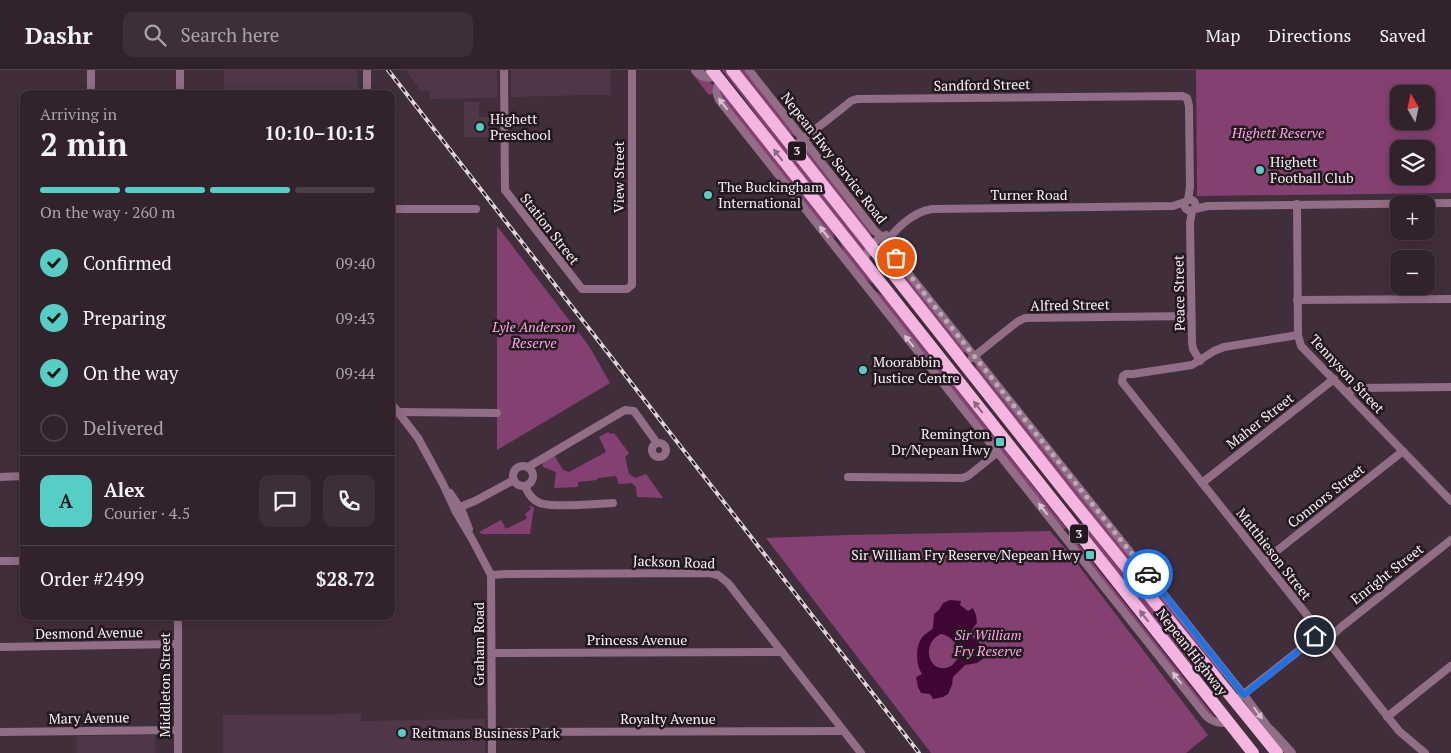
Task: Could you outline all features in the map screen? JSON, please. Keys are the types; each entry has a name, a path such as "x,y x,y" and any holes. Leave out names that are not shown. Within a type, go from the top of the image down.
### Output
{"highway":[{"name":"Nepean Highway","path":"732,70 798,143 969,360 1086,517 1239,698 1267,734 1277,753"},
{"name":"Nepean Highway","path":"716,75 883,287 1069,531 1252,753"},
{"path":"1069,531 1086,517"}],"street":[{"path":"91,90 92,70"},
{"path":"180,70 180,90"},
{"name":"Station Street","path":"504,70 505,190 582,289 627,289 632,285"},
{"name":"View Street","path":"632,70 632,285"},
{"path":"696,70 708,78 716,75 716,93 719,100 998,452 1069,531"},
{"name":"Nepean Hwy Service Road","path":"749,70 798,143"},
{"path":"367,71 367,90"},
{"name":"Sandford Street","path":"798,143 851,101 857,100 1182,96 1187,98"},
{"name":"Peace Street","path":"1187,98 1189,106 1191,316 1193,349 1200,360"},
{"name":"Turner Road","path":"863,262 892,233 918,212 932,209 1451,203"},
{"name":"Tennyson Street","path":"1297,204 1298,336 1301,346 1451,500"},
{"path":"395,209 476,209"},
{"path":"836,248 839,231"},
{"path":"865,285 883,287"},
{"path":"1297,300 1451,299"},
{"name":"Alfred Street","path":"969,360 1017,322 1025,318 1191,316"},
{"path":"1200,360 1224,347 1298,336"},
{"path":"969,360 1239,698"},
{"name":"Matthieson Street","path":"1200,360 1187,366 1128,376 1122,382 1387,717 1404,736 1425,753"},
{"name":"Maher Street","path":"1202,483 1334,379"},
{"path":"1346,392 1364,388 1451,387"},
{"name":"Graham Road","path":"395,409 418,438 442,484 459,510 491,576 492,753"},
{"path":"528,467 532,471 533,477 531,482 524,486 518,485 514,477 515,470 520,467 528,467 625,410 634,411 657,443"},
{"path":"398,412 497,413"},
{"path":"405,420 420,412"},
{"name":"Connors Street","path":"1264,561 1403,451"},
{"path":"848,477 962,478 968,476 998,452"},
{"path":"0,477 20,476"},
{"path":"459,510 490,494 514,477"},
{"path":"524,486 530,496 539,503 544,504 613,503"},
{"name":"Enright Street","path":"1239,698 1306,645 1340,628 1451,540"},
{"path":"0,561 20,561"},
{"name":"Jackson Road","path":"491,576 506,574 714,574 722,576 861,753"},
{"name":"Middleton Street","path":"178,620 178,753"},
{"name":"Desmond Avenue","path":"0,647 178,644"},
{"name":"Princess Avenue","path":"492,653 782,652"},
{"path":"1387,717 1451,666"},
{"name":"Mary Avenue","path":"0,732 178,730"},
{"name":"Royalty Avenue","path":"492,732 844,731"},
{"path":"1267,734 1291,753"}],"shaded area":[{"path":"224,70 357,70 358,90 224,90"},
{"path":"406,70 497,70 497,98 430,99 430,91 421,91"},
{"path":"511,70 610,70 611,95 511,97"},
{"name":"Highett Preschool","path":"464,102 479,102 479,117 495,117 495,137 464,137"},
{"path":"950,600 961,601 960,605 968,611 973,608 977,623 973,628 971,636 985,648 983,659 977,663 965,665 953,677 948,694 933,699 930,694 921,693 918,687 916,677 922,674 918,666 917,652 921,639 933,628 934,614 943,603","holes":["941,634 951,639 958,647 957,651 960,656 953,664 942,668 932,663 929,651 930,644 934,639"]},
{"path":"361,714 361,721 485,719 485,753 223,753 223,715"},
{"path":"155,735 155,753 77,753 77,736"}],"green space":[{"path":"722,70 725,70 865,246 864,253 769,133"},
{"path":"739,70 745,70 796,137 789,133"},
{"name":"Highett Reserve","path":"1196,70 1451,70 1451,193 1197,196"},
{"path":"691,72 709,81 713,85 714,93 709,95"},
{"path":"721,91 833,232 835,239 720,96"},
{"path":"805,146 875,236 867,233 805,154 803,148"},
{"name":"Lyle Anderson Reserve","path":"497,226 589,346 610,383 497,450"},
{"path":"840,242 873,284 863,277 853,265"},
{"path":"884,250 967,353 961,352 884,253"},
{"path":"870,288 887,300 1066,528 1064,529 1059,525 885,304"},
{"path":"975,364 1223,674 1222,675 977,372"},
{"path":"608,432 614,433 629,453 625,457 629,474 635,478 646,474 663,498 637,497 636,487 632,483 619,484 616,476 578,482 578,487 554,488 556,472 543,467 542,461 554,455 563,470 569,472 606,452 599,437"},
{"path":"529,506 534,507 530,534 482,534 479,532 501,520 506,529 526,519 525,514 531,509"},
{"path":"1082,523 1196,662 1206,678 1203,679 1082,530"},
{"name":"Sir William Fry Reserve","path":"1050,531 1069,553 1208,735 1186,753 931,753 766,538 848,535"},
{"path":"1066,535 1070,535 1074,539 1214,716 1213,718 1209,715"}],"railway":[{"path":"388,70 919,753"}],"way so far":[{"path":"896,258 1148,574"}],"place":[{"name":"Highett Preschool","path":"480,127"},
{"name":"Highett Football Club","path":"1260,170"},
{"name":"The Buckingham International","path":"708,195"},
{"name":"Moorabbin Justice Centre","path":"863,370"},
{"name":"Remington Dr/Nepean Hwy","path":"1000,442"},
{"name":"Sir William Fry Reserve/Nepean Hwy","path":"1090,555"},
{"name":"Reitmans Business Park","path":"402,733"}],"route":[{"path":"1148,574 1244,695 1315,636"}]}
